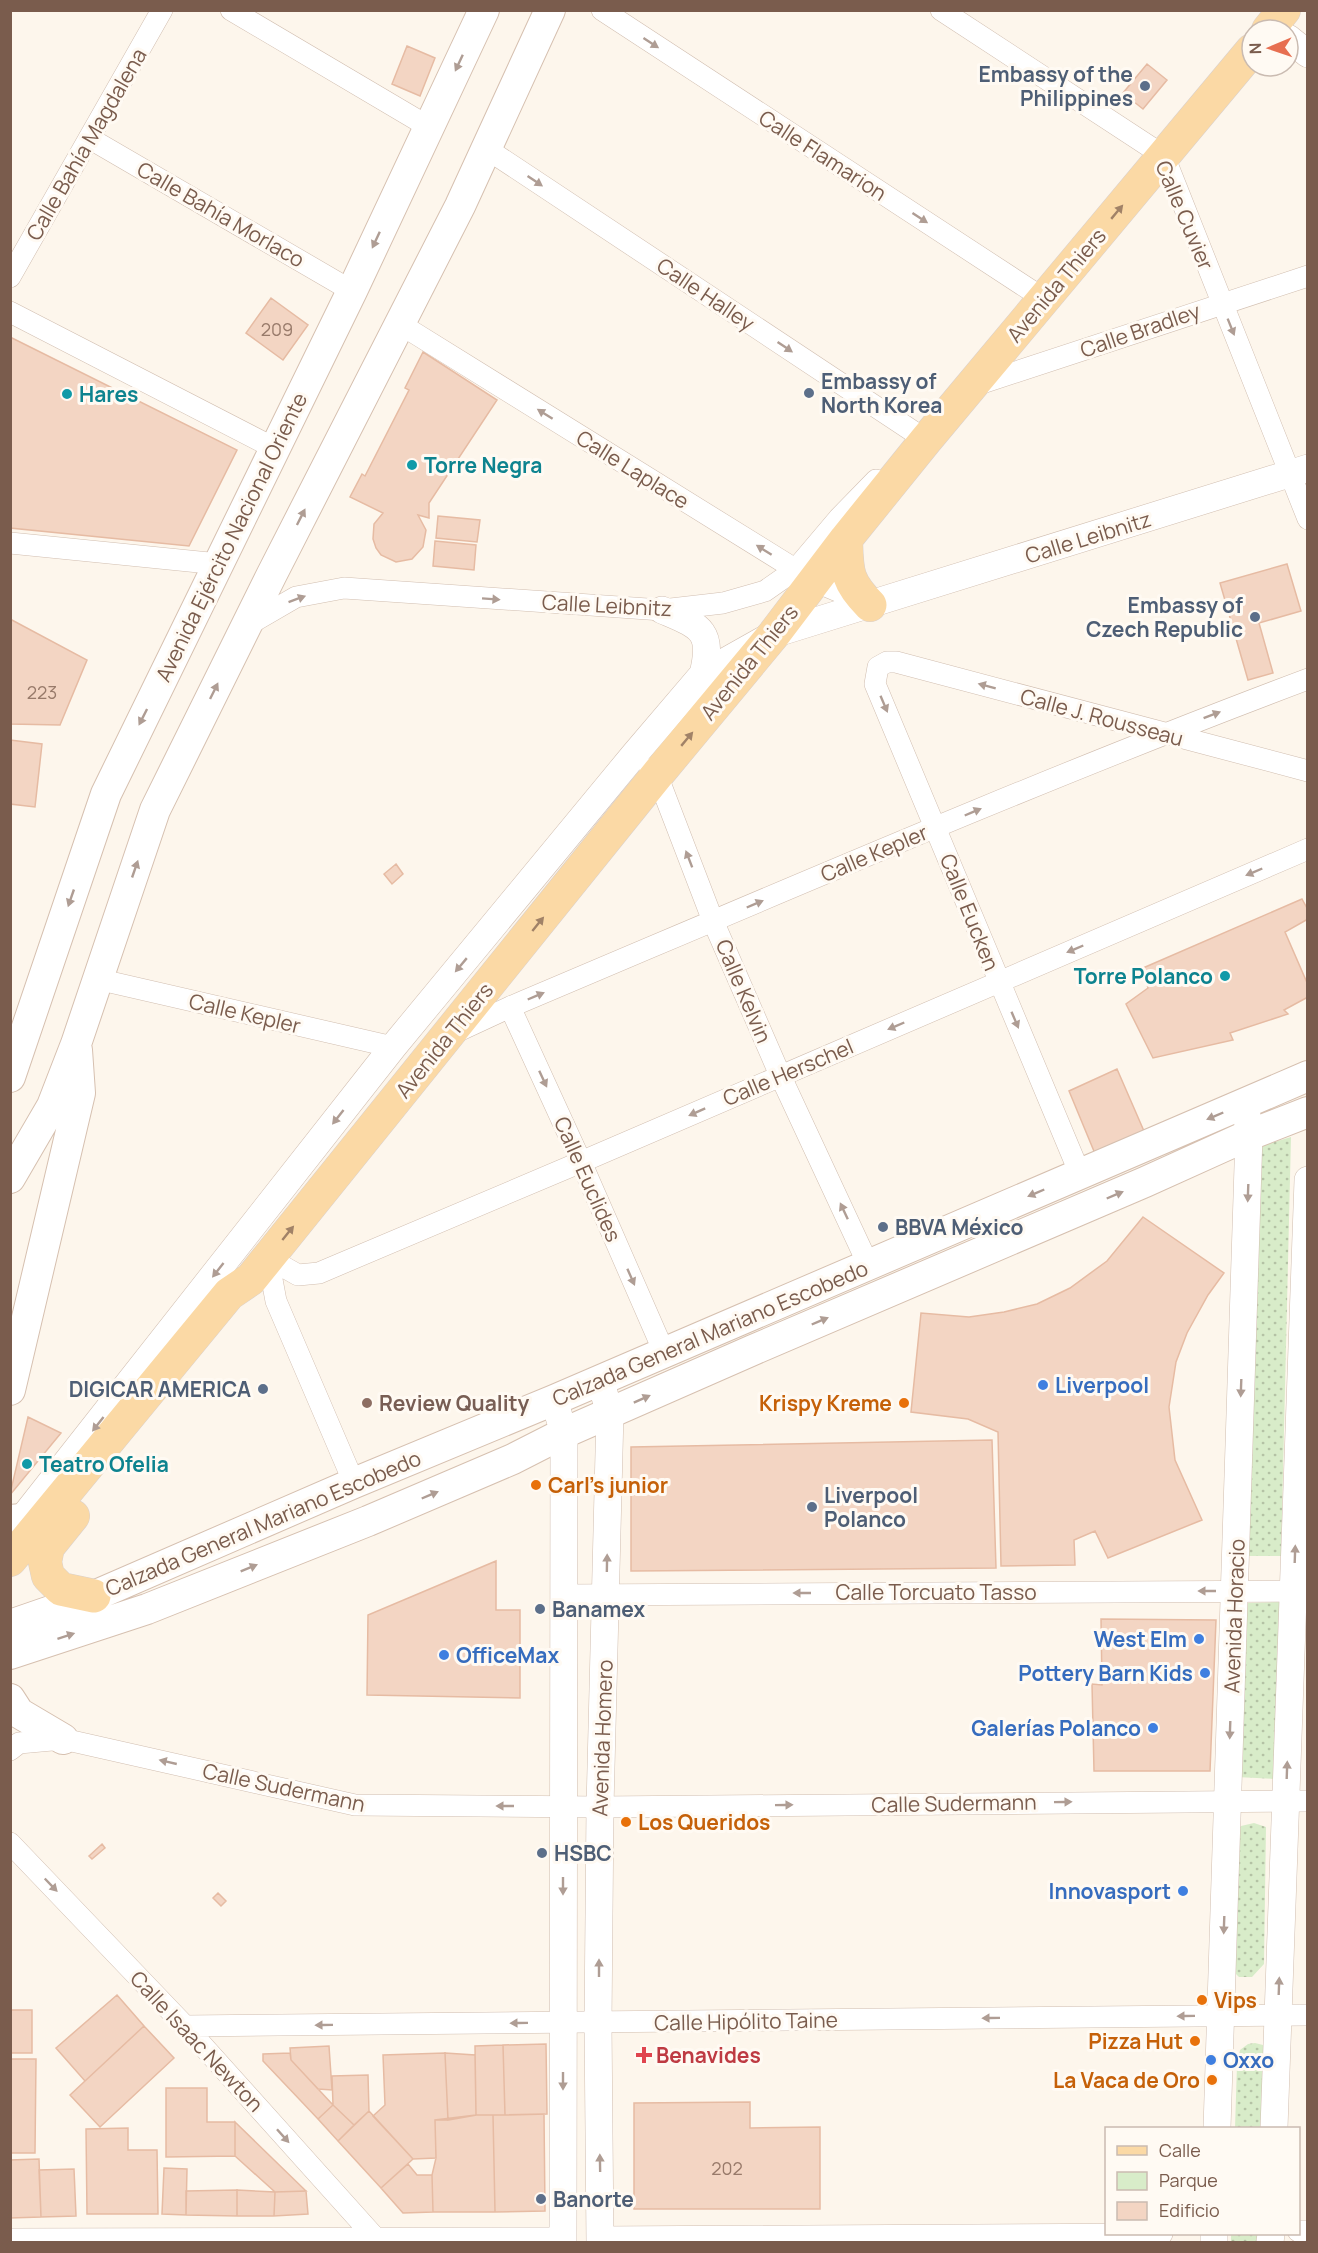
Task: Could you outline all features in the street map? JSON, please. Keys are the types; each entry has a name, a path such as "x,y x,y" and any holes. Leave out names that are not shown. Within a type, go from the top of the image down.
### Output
{"main road":[{"name":"Avenida Ejército Nacional Oriente","path":"10,1077 106,794 352,291 484,10"},
{"path":"10,1178 52,1106 76,1044 155,810 460,206 550,10"},
{"name":"Avenida Thiers","path":"260,1269 445,1037 645,765 774,634 805,576 846,539 1240,65"},
{"path":"846,539 846,569 859,593 870,605"},
{"path":"10,1390 80,1093 76,1044"},
{"name":"Calzada General Mariano Escobedo","path":"10,1625 94,1596 1245,1103 1306,1084"},
{"name":"Calzada General Mariano Escobedo","path":"10,1654 158,1605 378,1516 513,1459 610,1413 1250,1135 1308,1112"},
{"path":"10,1560 229,1294 260,1269"},
{"path":"94,1596 61,1589 48,1576 45,1562 48,1547 245,1306 260,1269"},
{"path":"10,1699 19,1713 63,1738"}],"street":[{"name":"Calle Bahía Magdalena","path":"10,277 162,10"},
{"path":"231,10 429,127"},
{"name":"Calle Flamarion","path":"602,10 1044,299"},
{"name":"Calle Cuvier","path":"941,10 1164,156 1222,303 1298,471 1308,519"},
{"name":"Calle Bahía Morlaco","path":"89,138 352,291"},
{"name":"Calle Halley","path":"487,149 922,446"},
{"name":"Calle Bradley","path":"973,386 1308,276"},
{"path":"10,312 274,448"},
{"name":"Calle Laplace","path":"400,324 805,576 870,605"},
{"name":"Calle Leibnitz","path":"246,626 296,597 344,588 662,610 723,603 805,576 839,518 876,479 922,446"},
{"name":"Calle Leibnitz","path":"703,674 774,634 1298,471"},
{"path":"10,543 219,564"},
{"path":"662,610 689,622 703,635 708,643 703,674"},
{"name":"Calle Eucken","path":"896,662 887,662 878,667 875,684 1080,1174"},
{"name":"Calle J. Rousseau","path":"896,662 1308,771"},
{"name":"Avenida Thiers","path":"14,1524 393,1047 645,765 703,674"},
{"name":"Calle Kepler","path":"445,1037 713,921 1163,733 1308,679"},
{"name":"Calle Kelvin","path":"645,765 780,1075 868,1264"},
{"name":"Calle Herschel","path":"260,1269 298,1275 319,1273 1308,849"},
{"name":"Calle Kepler","path":"97,979 393,1047"},
{"name":"Calle Euclides","path":"510,1007 664,1352"},
{"name":"Avenida Horacio","path":"1217,2127 1250,1135 1245,1103"},
{"path":"1275,2127 1278,2015 1297,1801 1308,1180"},
{"path":"260,1269 354,1483"},
{"name":"Avenida Homero","path":"600,1380 610,1413 600,1807 598,2023 600,2240"},
{"name":"Avenida Homero","path":"554,1400 564,1434 563,2240"},
{"name":"Calle Torcuato Tasso","path":"564,1594 1300,1591"},
{"name":"Calle Sudermann","path":"10,1750 19,1743 63,1738 355,1805 600,1807 1297,1801"},
{"name":"Calle Isaac Newton","path":"10,1843 185,2026 377,2240"},
{"name":"Calle Hipólito Taine","path":"185,2026 1308,2015"},
{"path":"600,2240 1105,2235"},
{"path":"10,2239 563,2240"}],"green space":[{"path":"1291,1137 1281,1556 1248,1556 1258,1147"},
{"path":"1281,1602 1275,1779 1236,1777 1245,1603"},
{"path":"1254,1823 1266,1827 1264,1964 1252,1977 1239,1977 1233,1971 1232,1834 1241,1826"},
{"path":"1248,2044 1263,2045 1268,2054 1266,2127 1235,2127 1237,2065 1240,2050"},
{"path":"1231,2235 1263,2235 1263,2242 1231,2242"}],"building":[{"path":"407,46 435,58 420,96 392,84"},
{"name":"Embassy of the Philippines","path":"1147,64 1167,80 1143,109 1123,93"},
{"path":"271,298 308,325 283,360 246,333"},
{"name":"Hares","path":"10,337 237,450 189,546 10,528"},
{"name":"Torre Negra","path":"423,352 497,400 429,503 429,518 418,515 426,530 423,547 412,559 396,562 381,555 373,539 374,524 383,513 350,497 362,474 365,476 409,390 405,388"},
{"path":"438,516 480,520 477,542 436,538"},
{"path":"435,541 476,545 474,570 433,566"},
{"name":"Embassy of Czech Republic","path":"1287,564 1301,611 1259,623 1273,673 1248,680 1220,583"},
{"path":"10,619 87,660 60,725 10,724"},
{"path":"10,740 42,744 35,807 10,804"},
{"path":"396,864 403,874 392,884 384,874"},
{"name":"Torre Polanco","path":"1302,899 1308,910 1308,919 1285,932 1308,985 1308,997 1284,1010 1288,1014 1230,1033 1233,1040 1153,1058 1126,1004 1148,988 1143,968"},
{"path":"1117,1069 1147,1138 1096,1156 1069,1091"},
{"name":"Liverpool","path":"1143,1217 1224,1273 1208,1295 1187,1333 1176,1362 1169,1407 1175,1460 1202,1520 1108,1558 1095,1531 1074,1540 1075,1565 1001,1566 998,1432 968,1419 911,1412 921,1313 969,1317 1037,1304 1070,1288 1107,1261"},
{"name":"Teatro Ofelia","path":"28,1417 61,1433 10,1495 10,1494"},
{"name":"Liverpool Polanco","path":"992,1440 996,1568 631,1571 631,1447"},
{"name":"OfficeMax","path":"496,1561 496,1610 520,1610 520,1698 367,1695 368,1615"},
{"name":"Galerías Polanco","path":"1101,1619 1216,1620 1210,1771 1094,1771 1092,1684 1102,1685"},
{"path":"102,1844 105,1848 92,1859 89,1856"},
{"path":"218,1893 226,1901 221,1906 213,1898"},
{"path":"117,1995 144,2026 85,2081 56,2048"},
{"path":"10,2010 32,2010 32,2053 10,2053"},
{"path":"144,2026 174,2058 100,2127 70,2095"},
{"path":"546,2044 547,2114 505,2115 503,2045"},
{"path":"503,2045 505,2115 476,2115 475,2046"},
{"path":"329,2046 332,2090 318,2089 291,2060 290,2048"},
{"path":"290,2053 291,2060 333,2105 318,2119 263,2061 263,2054"},
{"path":"445,2053 475,2055 476,2115 448,2120"},
{"path":"445,2053 448,2120 435,2120 436,2158 413,2159 373,2116 385,2105 383,2055"},
{"path":"10,2059 36,2059 35,2153 10,2153"},
{"path":"368,2075 369,2111 354,2125 333,2105 332,2076"},
{"path":"166,2088 207,2088 207,2122 235,2122 235,2156 166,2157"},
{"path":"750,2102 750,2128 820,2127 820,2209 634,2209 634,2103"},
{"path":"333,2105 354,2125 338,2141 318,2119"},
{"path":"369,2111 413,2159 381,2188 338,2141"},
{"path":"544,2114 545,2211 495,2212 493,2115"},
{"path":"493,2115 495,2212 433,2212 432,2175 436,2158 435,2120"},
{"path":"235,2122 306,2191 275,2192 235,2156"},
{"path":"128,2128 128,2150 157,2150 158,2214 87,2214 86,2129"},
{"path":"39,2159 41,2217 10,2218 10,2160"},
{"path":"408,2164 417,2175 432,2175 433,2212 403,2213 381,2188"},
{"path":"164,2168 187,2169 186,2215 162,2214"},
{"path":"74,2169 76,2216 41,2217 39,2170"},
{"path":"237,2190 275,2192 274,2216 237,2216"},
{"path":"237,2190 237,2216 186,2215 186,2191"},
{"path":"306,2191 308,2214 274,2216 275,2192"}],"place":[{"name":"Embassy of the Philippines","path":"1145,86"},
{"name":"Embassy of North Korea","path":"809,393"},
{"name":"Hares","path":"67,394"},
{"name":"Torre Negra","path":"412,465"},
{"name":"Embassy of Czech Republic","path":"1255,617"},
{"name":"Torre Polanco","path":"1225,976"},
{"name":"BBVA México","path":"883,1227"},
{"name":"Liverpool","path":"1043,1385"},
{"name":"DIGICAR AMERICA","path":"263,1389"},
{"name":"Review Quality","path":"367,1403"},
{"name":"Krispy Kreme","path":"904,1403"},
{"name":"Teatro Ofelia","path":"27,1464"},
{"name":"Carl's junior","path":"536,1485"},
{"name":"Liverpool Polanco","path":"812,1507"},
{"name":"Banamex","path":"540,1609"},
{"name":"West Elm","path":"1199,1639"},
{"name":"OfficeMax","path":"444,1655"},
{"name":"Pottery Barn Kids","path":"1205,1673"},
{"name":"Galerías Polanco","path":"1153,1728"},
{"name":"Los Queridos","path":"626,1822"},
{"name":"HSBC","path":"542,1853"},
{"name":"Innovasport","path":"1183,1891"},
{"name":"Vips","path":"1202,2000"},
{"name":"Pizza Hut","path":"1195,2041"},
{"name":"Benavides","path":"644,2055"},
{"name":"Oxxo","path":"1211,2060"},
{"name":"La Vaca de Oro","path":"1212,2080"},
{"name":"Banorte","path":"541,2199"}]}
